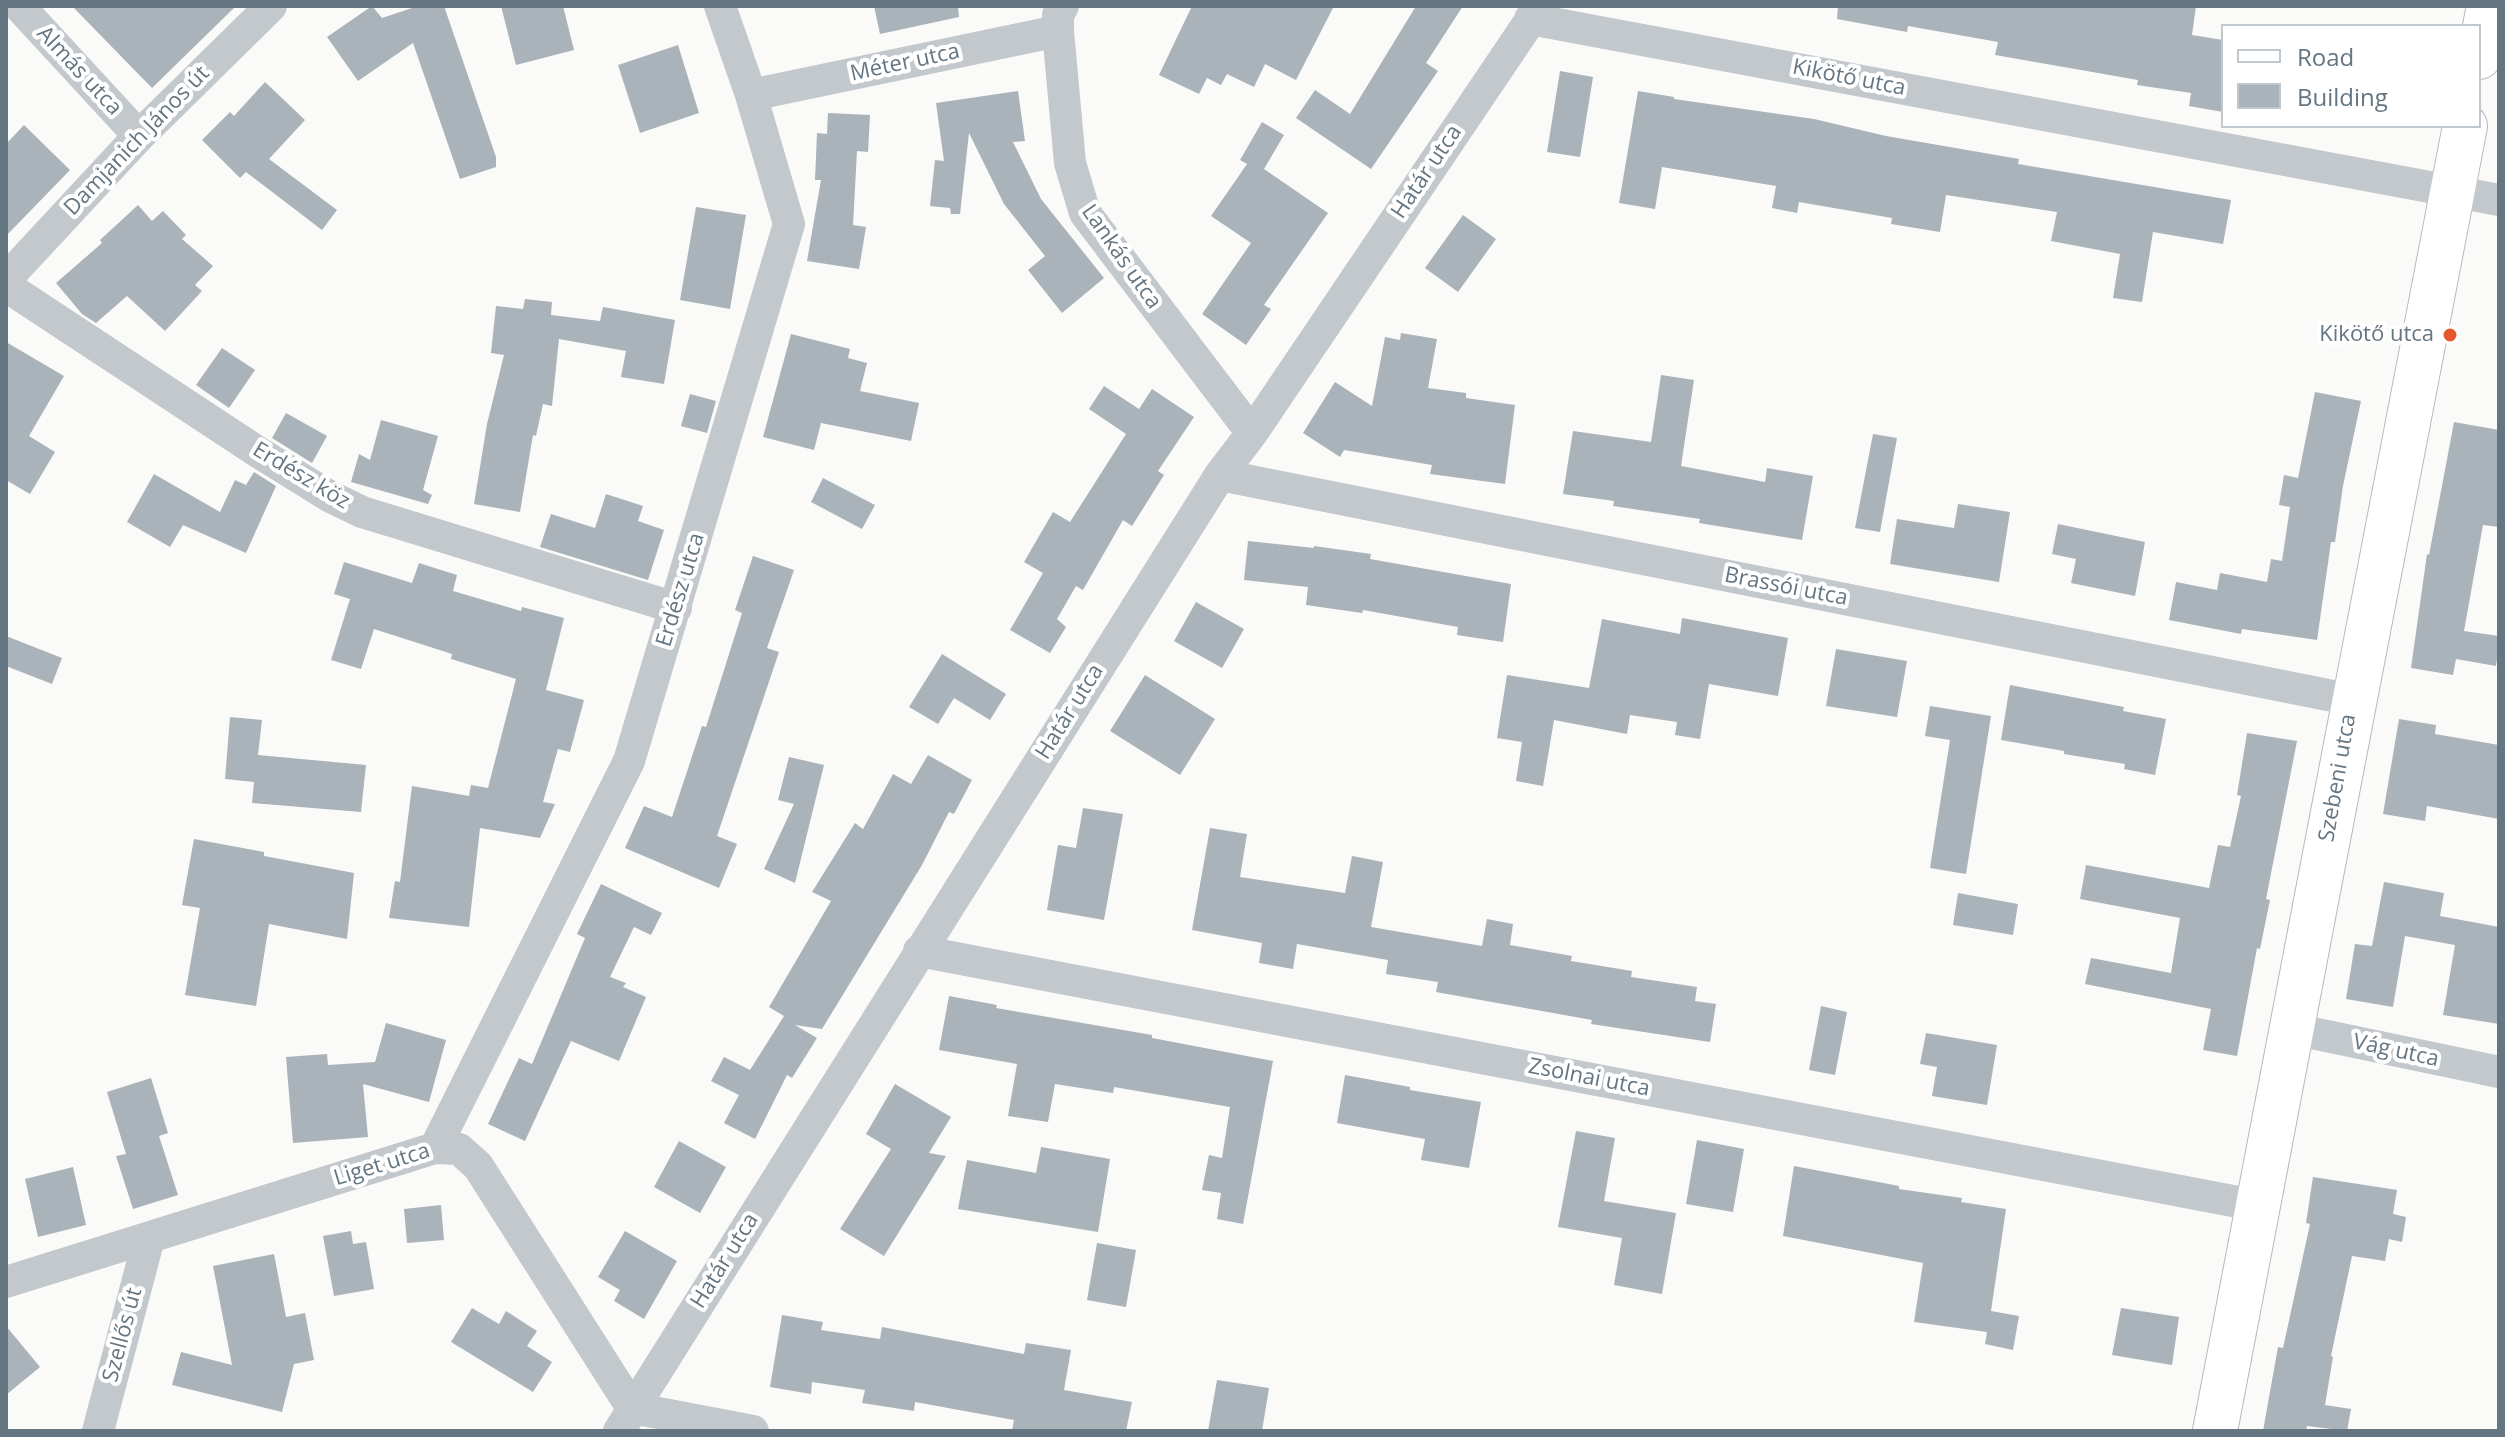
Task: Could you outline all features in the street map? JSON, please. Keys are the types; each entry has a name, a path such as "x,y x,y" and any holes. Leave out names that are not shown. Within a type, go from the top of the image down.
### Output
{"street":[{"name":"Almás utca","path":"19,6 139,136"},
{"name":"Damjanich János út","path":"6,279 139,136 271,6"},
{"name":"Erdész utca","path":"435,1148 629,761 789,224 751,95 720,6"},
{"path":"2481,47 2489,6"},
{"name":"Kikötő utca","path":"1535,12 2499,200"},
{"name":"Határ utca","path":"626,1420 1220,475 1252,433 1535,12"},
{"name":"Méter utca","path":"751,95 1061,18"},
{"name":"Lankás utca","path":"1061,18 1070,163 1085,213 1252,433"},
{"name":"Szebeni utca","path":"2215,1431 2465,128"},
{"name":"Erdész köz","path":"6,286 270,459 329,496 362,512 676,608"},
{"name":"Brassói utca","path":"1220,475 2353,700"},
{"name":"Zsolnai utca","path":"919,951 2259,1206"},
{"name":"Vág utca","path":"2293,1029 2499,1072"},
{"name":"Liget utca","path":"6,1282 435,1148 459,1149 478,1166 626,1420"},
{"name":"Szellős út","path":"98,1431 149,1238"},
{"path":"626,1420 753,1431"}],"building":[{"path":"72,6 236,6 152,88"},
{"path":"372,6 382,18 418,6 444,6 496,157 496,167 460,179 413,43 358,81 327,37"},
{"path":"501,6 563,6 574,50 516,65"},
{"path":"874,6 958,6 959,17 880,34"},
{"path":"1192,6 1334,6 1296,80 1265,64 1254,87 1227,74 1221,85 1207,78 1199,94 1159,75"},
{"path":"1416,6 1463,6 1426,63 1438,71 1371,169 1296,118 1315,90 1350,114"},
{"path":"1838,6 2196,6 2192,35 2221,40 2221,112 2189,106 2191,93 2137,85 2138,80 1995,55 1998,42 1908,26 1907,32 1837,19"},
{"path":"678,45 699,113 640,133 618,65"},
{"path":"1560,71 1593,77 1580,157 1547,152"},
{"path":"265,82 305,120 269,159 337,210 322,230 246,172 240,178 202,140 230,112 234,116"},
{"path":"1018,91 1025,141 1013,142 1041,199 1104,278 1062,313 1028,270 1045,256 1004,204 969,133 960,214 951,214 950,208 930,206 935,160 944,161 936,103"},
{"path":"1638,91 1814,119 1886,136 2019,159 2018,164 2231,200 2223,244 2153,232 2142,302 2113,298 2120,254 2051,241 2057,212 1946,195 1940,232 1891,224 1892,218 1799,202 1797,213 1772,208 1776,186 1662,167 1655,209 1619,203"},
{"path":"828,113 870,115 868,152 857,151 853,225 866,227 859,269 807,261 821,180 815,180 817,133 827,134"},
{"path":"1262,122 1284,135 1264,169 1328,213 1264,305 1271,309 1246,345 1202,314 1251,243 1211,216 1247,164 1240,160"},
{"path":"24,125 70,170 6,236 6,144"},
{"path":"138,205 152,221 163,211 186,235 182,239 213,266 195,285 202,291 165,331 127,296 96,323 82,314 56,283 102,243 100,240"},
{"path":"696,207 746,215 730,309 680,300"},
{"path":"1463,215 1496,239 1458,292 1425,268"},
{"path":"525,299 552,302 551,315 600,321 603,307 675,320 664,384 621,377 626,351 559,339 552,406 543,404 536,436 533,435 520,512 474,504 487,424 504,355 491,353 496,306 523,309"},
{"path":"1401,333 1437,339 1428,388 1466,393 1466,398 1515,405 1505,484 1430,474 1432,465 1344,450 1340,457 1303,433 1335,382 1372,406 1385,337 1400,340"},
{"path":"791,334 850,349 848,358 867,363 860,391 919,403 911,441 821,423 814,450 763,437"},
{"path":"6,342 64,376 29,436 55,452 30,494 6,480"},
{"path":"222,348 255,370 229,408 196,385"},
{"path":"1661,375 1694,380 1681,466 1765,482 1767,468 1813,476 1802,540 1699,523 1700,519 1613,506 1614,501 1563,494 1573,431 1651,442"},
{"path":"1104,386 1139,409 1152,389 1194,417 1158,471 1164,475 1132,526 1123,520 1083,590 1076,586 1057,619 1066,627 1050,653 1010,630 1043,573 1024,562 1053,512 1070,522 1126,434 1089,409"},
{"path":"2315,392 2361,401 2335,542 2331,542 2317,640 2242,629 2241,634 2169,620 2176,582 2217,590 2220,573 2267,582 2271,559 2282,561 2290,507 2279,505 2284,475 2298,478"},
{"path":"690,394 716,401 707,433 681,426"},
{"path":"286,413 327,436 312,463 272,438"},
{"path":"381,420 438,436 423,490 432,495 428,504 351,482 359,454 370,460"},
{"path":"2454,422 2499,430 2499,527 2483,525 2464,631 2499,636 2499,646 2496,666 2456,659 2453,675 2411,668 2427,554"},
{"path":"1873,434 1897,438 1880,532 1855,528"},
{"path":"254,472 276,486 246,553 183,525 170,547 127,522 154,474 220,512 235,480 246,485"},
{"path":"823,478 875,505 862,529 811,502"},
{"path":"606,494 643,506 638,521 664,530 648,580 540,547 551,514 595,528"},
{"path":"1958,504 2010,512 1999,582 1890,564 1897,519 1954,528"},
{"path":"2058,524 2145,542 2135,596 2071,583 2076,559 2052,554"},
{"path":"1248,541 1371,554 1370,559 1511,584 1503,642 1457,635 1458,627 1363,610 1362,613 1306,605 1308,587 1244,580"},
{"path":"753,556 794,570 767,648 779,652 717,836 737,844 719,888 625,848 644,806 672,817 702,726 706,727 742,613 735,610"},
{"path":"344,562 412,583 419,563 457,575 453,591 521,611 522,607 564,618 546,690 584,700 570,752 558,749 543,802 555,804 540,838 480,828 469,927 389,918 395,881 400,882 412,786 469,796 471,785 488,788 516,679 451,659 452,654 374,629 361,669 331,660 350,599 334,594"},
{"path":"1196,602 1244,629 1222,668 1174,641"},
{"path":"1682,618 1788,638 1778,696 1709,684 1700,739 1675,735 1677,722 1630,715 1627,734 1554,720 1543,786 1516,781 1522,742 1497,738 1507,675 1589,688 1602,619 1680,634"},
{"path":"6,636 62,658 52,684 6,666"},
{"path":"1836,649 1907,661 1897,717 1826,706"},
{"path":"942,654 1006,694 990,720 954,698 938,724 909,707"},
{"path":"1145,675 1215,719 1180,775 1110,731"},
{"path":"2010,685 2124,707 2123,711 2166,719 2155,775 2124,769 2125,764 2001,740"},
{"path":"1930,706 1991,716 1966,874 1930,868 1950,740 1925,736"},
{"path":"230,717 262,720 258,755 366,765 361,812 252,803 254,782 225,779"},
{"path":"2399,719 2436,725 2435,734 2499,745 2499,819 2427,806 2425,821 2383,814"},
{"path":"2247,733 2297,741 2266,899 2270,900 2260,949 2257,948 2237,1056 2203,1050 2211,1009 2085,984 2091,958 2171,973 2180,918 2080,899 2086,865 2209,888 2218,845 2230,847 2241,796 2237,795"},
{"path":"928,755 972,780 954,814 949,812 922,865 822,1029 795,1025 817,1038 792,1078 787,1075 755,1139 724,1123 739,1095 711,1081 724,1057 750,1070 784,1016 769,1007 831,901 812,892 855,823 863,829 893,774 911,784"},
{"path":"789,757 824,765 795,883 764,869 794,804 778,800"},
{"path":"1083,808 1123,814 1104,920 1047,910 1058,845 1076,848"},
{"path":"1210,828 1247,834 1240,877 1345,893 1352,856 1383,862 1371,927 1482,946 1487,919 1513,924 1510,945 1572,956 1571,961 1632,971 1631,977 1697,987 1695,1001 1716,1004 1710,1042 1591,1024 1592,1020 1436,992 1438,982 1386,974 1388,960 1297,944 1293,969 1259,963 1262,943 1192,930"},
{"path":"194,839 354,873 347,939 269,924 256,1006 185,995 200,908 182,905"},
{"path":"2384,882 2444,893 2440,916 2499,927 2499,1024 2443,1015 2455,945 2405,936 2393,1007 2346,999 2355,944 2372,946"},
{"path":"601,884 662,913 651,935 634,927 610,977 626,983 623,987 646,997 619,1061 571,1041 525,1141 488,1124 519,1058 532,1064 585,938 577,934"},
{"path":"1958,893 2018,904 2013,935 1953,925"},
{"path":"949,996 997,1005 996,1008 1152,1035 1152,1038 1273,1061 1243,1224 1217,1219 1221,1193 1202,1190 1209,1155 1222,1158 1230,1107 1114,1087 1113,1093 1055,1084 1048,1122 1008,1116 1017,1064 939,1050"},
{"path":"1821,1006 1847,1012 1835,1075 1809,1070"},
{"path":"386,1023 446,1040 429,1102 363,1084 368,1137 293,1143 286,1057 327,1054 328,1065 375,1062"},
{"path":"1926,1033 1997,1045 1987,1105 1932,1096 1937,1067 1920,1064"},
{"path":"1345,1075 1481,1102 1469,1168 1421,1160 1425,1139 1337,1123"},
{"path":"151,1078 168,1133 159,1136 178,1195 133,1209 116,1156 126,1154 107,1092"},
{"path":"895,1084 951,1117 929,1153 946,1156 884,1256 840,1229 891,1149 866,1134"},
{"path":"1576,1131 1615,1138 1604,1201 1676,1213 1662,1294 1614,1285 1622,1238 1558,1227"},
{"path":"1697,1140 1744,1149 1733,1212 1686,1204"},
{"path":"679,1141 726,1167 700,1213 654,1187"},
{"path":"1041,1147 1110,1159 1098,1232 958,1209 967,1160 1036,1173"},
{"path":"1794,1166 2006,1209 1991,1311 2019,1316 2013,1350 1985,1344 1987,1332 1914,1322 1923,1263 1783,1236"},
{"path":"73,1167 86,1225 38,1237 25,1179"},
{"path":"2313,1177 2397,1190 2393,1214 2406,1217 2402,1242 2389,1239 2385,1261 2352,1256 2331,1356 2325,1405 2351,1409 2347,1431 2307,1426 2306,1431 2263,1431 2278,1347 2283,1348 2310,1224 2306,1223"},
{"path":"441,1205 444,1240 407,1243 404,1209"},
{"path":"351,1231 353,1244 366,1242 374,1289 334,1296 323,1236"},
{"path":"625,1231 677,1261 644,1319 614,1301 620,1290 598,1277"},
{"path":"1097,1243 1136,1250 1126,1307 1087,1300"},
{"path":"274,1254 286,1317 305,1313 314,1360 294,1364 282,1412 172,1385 181,1352 232,1365 213,1266"},
{"path":"472,1308 499,1324 506,1311 537,1331 527,1346 552,1362 533,1392 451,1342"},
{"path":"2121,1308 2179,1317 2172,1365 2112,1355"},
{"path":"782,1315 823,1322 821,1330 880,1339 882,1327 1024,1354 1026,1343 1071,1350 1064,1390 1132,1402 1126,1431 1012,1431 1014,1420 915,1402 914,1411 862,1403 865,1390 812,1382 811,1394 770,1387"},
{"path":"6,1326 40,1367 6,1395"},
{"path":"1217,1380 1269,1388 1262,1431 1208,1431"}],"place":[{"name":"Kikötő utca","path":"2450,335"}]}
